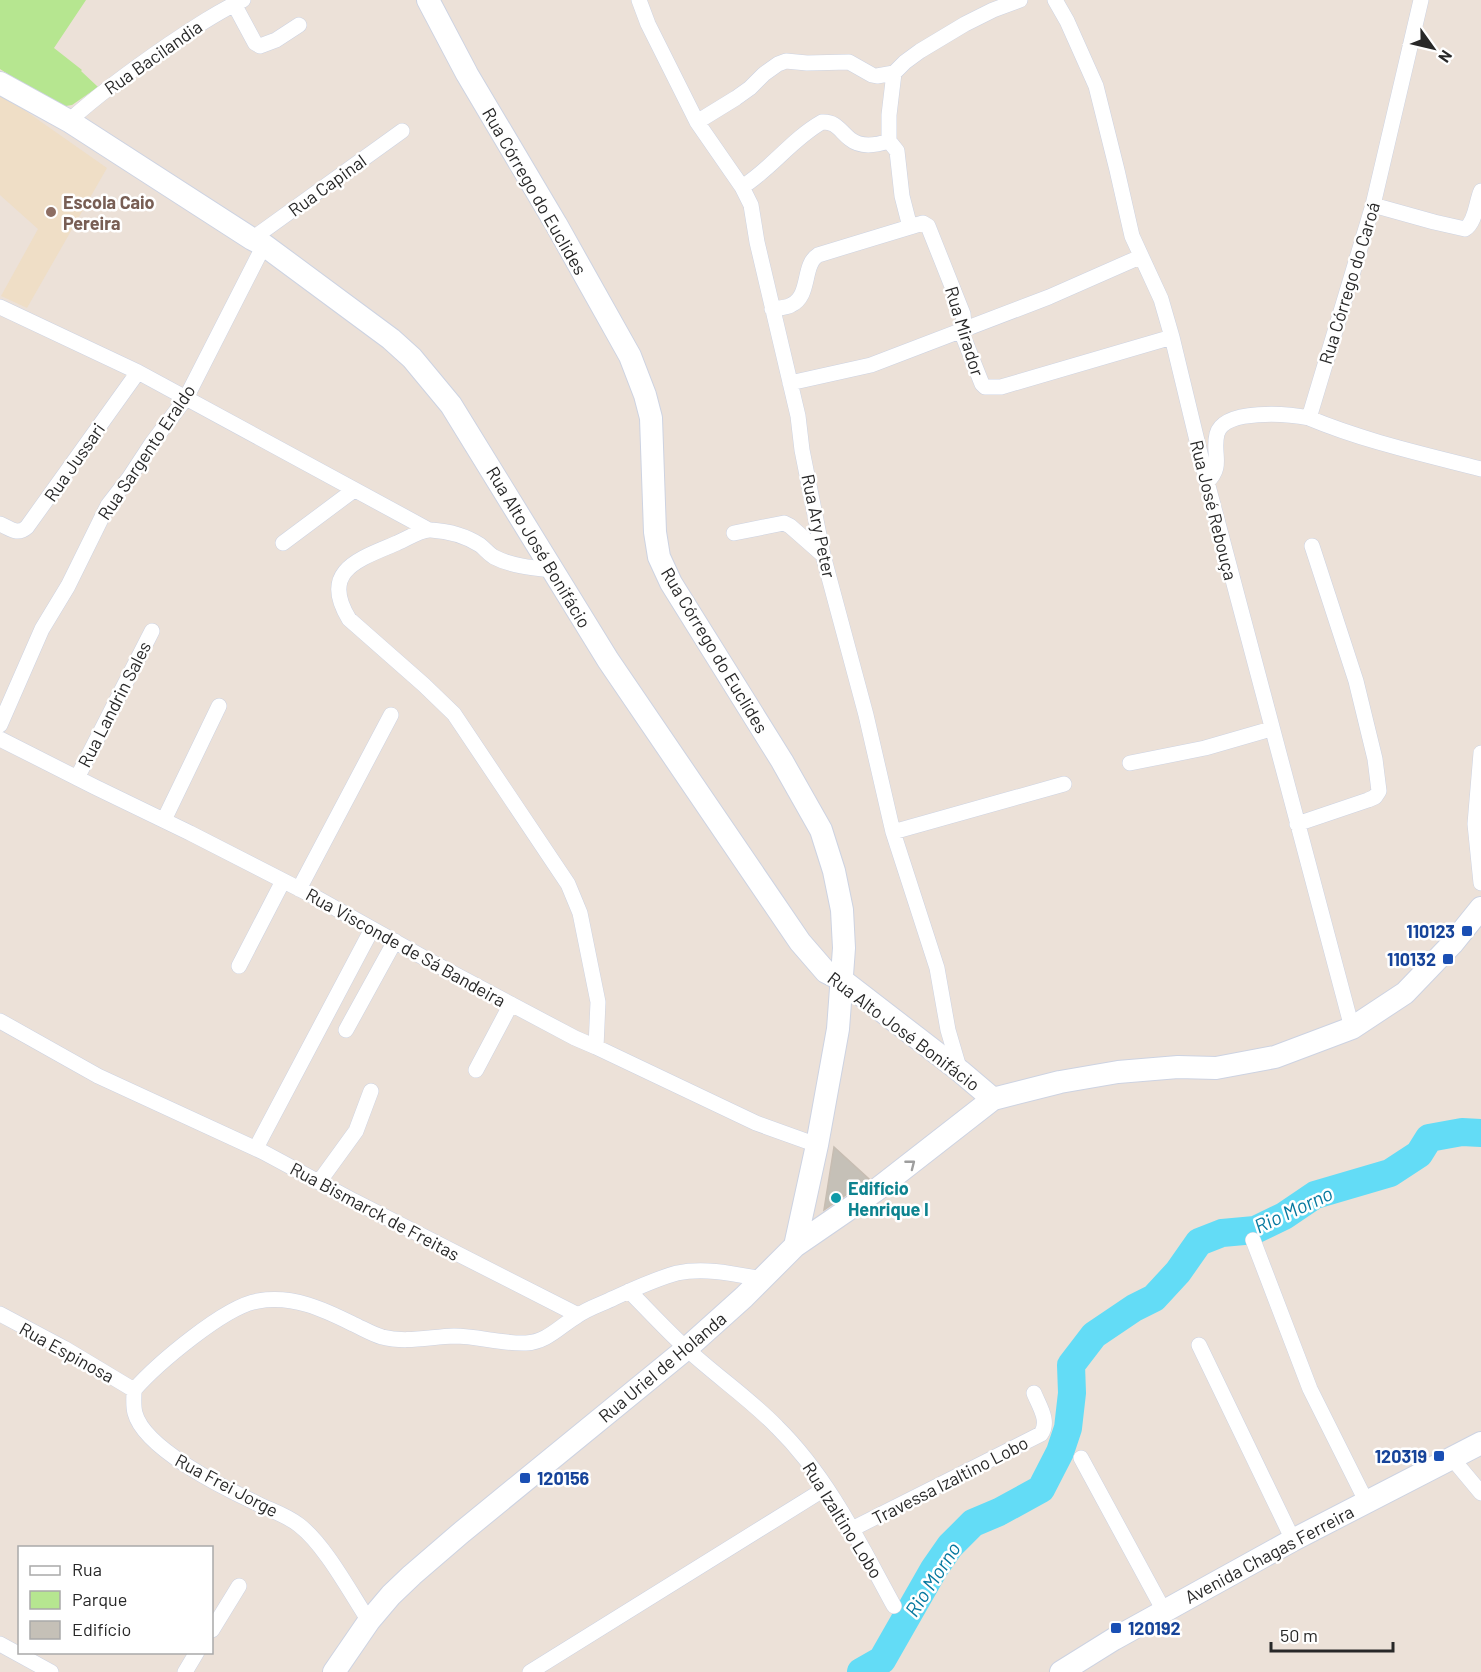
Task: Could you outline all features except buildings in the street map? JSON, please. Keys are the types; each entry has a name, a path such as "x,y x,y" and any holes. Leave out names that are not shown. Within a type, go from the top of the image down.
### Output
{"main road":[{"name":"Rua Córrego do Euclides","path":"428,0 471,81 556,224 630,356 651,418 655,532 659,557 671,583 782,761 821,830 834,871 842,910 844,948 842,980"},
{"name":"Rua Alto José Bonifácio","path":"0,83 69,121 258,242 391,339 412,358 451,405 608,660 800,942 826,972 842,980 993,1099"},
{"path":"993,1099 1060,1082 1119,1072 1216,1068 1275,1057 1352,1028 1405,993 1452,944 1481,908"},
{"path":"795,1246 817,1145 838,1029 842,980"},
{"name":"Rua Uriel de Holanda","path":"334,1672 369,1621 391,1595 462,1532 687,1349 795,1246 875,1191 993,1099"},
{"name":"Avenida Chagas Ferreira","path":"1062,1672 1114,1639 1293,1540 1364,1497 1481,1443"}],"street":[{"name":"Rua Ary Peter","path":"639,0 648,24 697,122 742,187 751,205 757,242 798,416 802,450 824,555 866,715 893,832 937,968 948,1030 960,1071"},
{"path":"697,122 750,88 778,64 786,61 849,62 877,76 894,73 920,51 965,24 1020,0"},
{"name":"Rua José Rebouça","path":"1055,0 1096,86 1131,236 1161,299 1172,337 1271,729 1352,1028"},
{"name":"Rua Córrego do Caroá","path":"1309,418 1373,205 1421,0"},
{"path":"238,2 257,45 265,45 299,25"},
{"name":"Rua Bacilandia","path":"69,121 108,88 155,54 238,2"},
{"path":"772,309 792,305 799,298 811,262 818,255 910,227 902,196 897,151 889,141 889,115 894,73"},
{"path":"742,187 822,122 828,121 852,140 862,144 880,144 889,141"},
{"name":"Rua Capinal","path":"258,242 402,131"},
{"path":"1373,205 1465,229 1472,221 1481,191"},
{"name":"Rua Mirador","path":"910,227 922,223 928,226 963,314 964,324 961,331 983,386 1001,387 1172,337"},
{"name":"Rua Sargento Eraldo","path":"0,725 42,629 68,586 108,505 186,398 258,242"},
{"path":"790,383 871,365 1049,297 1140,257"},
{"path":"0,307 138,372 429,530 458,535 479,545 494,557 507,562 553,570"},
{"name":"Rua Jussari","path":"0,524 15,531 27,527 138,372"},
{"path":"1207,482 1213,477 1217,468 1217,434 1220,428 1229,422 1257,415 1274,414 1309,418 1333,429 1368,440 1481,469"},
{"path":"283,543 354,490"},
{"path":"734,533 784,523 824,555"},
{"path":"429,530 358,560 346,569 340,580 341,606 349,619 454,714 568,884 580,913 598,1002 596,1047"},
{"path":"1297,824 1368,800 1375,797 1379,791 1375,759 1356,681 1312,546"},
{"name":"Rua Landrin Sales","path":"77,778 152,631"},
{"path":"164,820 219,706"},
{"path":"299,889 391,715"},
{"path":"1130,763 1205,748 1271,729"},
{"name":"Rua Visconde de Sá Bandeira","path":"0,739 299,889 575,1038 756,1123 817,1145"},
{"path":"1481,753 1475,824 1481,882"},
{"path":"893,832 1064,784"},
{"path":"239,966 283,881"},
{"path":"256,1148 372,928"},
{"path":"346,1030 395,941"},
{"path":"476,1070 511,1004"},
{"name":"Rua Bismarck de Freitas","path":"0,1021 98,1076 256,1148 578,1315"},
{"path":"319,1182 356,1131 371,1091"},
{"path":"1253,1240 1310,1389 1364,1497"},
{"path":"134,1390 145,1377 194,1336 246,1304 258,1301 278,1299 300,1302 320,1308 378,1336 399,1340 456,1336 525,1343 537,1341 556,1332 578,1315 629,1291 657,1279 679,1273 727,1272 762,1279"},
{"name":"Rua Izaltino Lobo","path":"629,1291 687,1349 778,1427 801,1454 852,1529 894,1606"},
{"name":"Rua Espinosa","path":"0,1314 64,1348 134,1390"},
{"path":"1199,1345 1293,1540"},
{"name":"Rua Frei Jorge","path":"134,1390 135,1413 148,1436 167,1453 201,1474 254,1503 280,1513 299,1525 319,1545 369,1621"},
{"name":"Travessa Izaltino Lobo","path":"852,1529 1041,1434 1046,1423 1034,1393"},
{"path":"1451,1457 1481,1493"},
{"path":"1082,1458 1164,1611"},
{"path":"530,1672 826,1488"},
{"path":"213,1628 239,1586"},
{"path":"0,1644 18,1654"},
{"path":"18,1654 51,1672"},
{"path":"184,1672 196,1654"}],"shaded area":[{"name":"Escola Caio Pereira","path":"0,93 107,168 27,308 1,296 38,229 0,195"}],"green space":[{"path":"0,0 86,0 54,48 82,70 98,87 72,105 59,107 0,69"}],"waterway":[{"name":"Rio Morno","path":"861,1672 882,1660 934,1569 950,1546 973,1523 1041,1489 1060,1452 1068,1428 1072,1393 1071,1365 1094,1335 1134,1308 1154,1298 1178,1272 1199,1242 1222,1233 1255,1230 1284,1216 1315,1195 1390,1173 1419,1154 1429,1138 1462,1132 1481,1133"}],"place":[{"name":"Escola Caio Pereira","path":"51,212"},
{"name":"110123","path":"1467,931"},
{"name":"110132","path":"1448,959"},
{"name":"Edifício Henrique I","path":"836,1198"},
{"name":"120319","path":"1439,1456"},
{"name":"120156","path":"525,1478"},
{"name":"120192","path":"1116,1628"}]}
